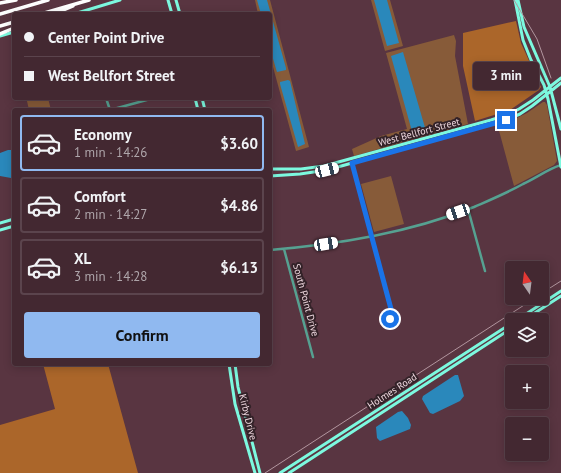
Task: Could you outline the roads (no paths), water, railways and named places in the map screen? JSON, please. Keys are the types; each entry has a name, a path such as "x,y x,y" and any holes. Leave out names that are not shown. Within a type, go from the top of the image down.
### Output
{"highway":[{"path":"0,3 16,0"},
{"path":"0,14 48,0"},
{"path":"48,12 89,0"},
{"path":"60,12 71,8 76,4"},
{"path":"0,26 12,23"},
{"path":"0,35 12,29"}],"main road":[{"path":"0,3 6,0"},
{"path":"85,12 120,0"},
{"path":"168,0 171,12"},
{"path":"176,0 179,12"},
{"path":"514,0 523,40 546,90 561,166"},
{"path":"518,0 524,27 552,91 561,129"},
{"path":"0,35 12,32"},
{"name":"West Bellfort Street","path":"272,169 312,168 351,159 492,120 519,109 561,78"},
{"name":"West Bellfort Street","path":"272,176 312,173 493,125 520,114 561,83"},
{"path":"279,170 280,176"},
{"path":"0,223 12,220"},
{"path":"0,230 12,227"},
{"path":"530,313 561,291"},
{"path":"531,313 561,296"},
{"name":"Holmes Road","path":"280,473 505,327"},
{"name":"Holmes Road","path":"289,473 505,333"},
{"path":"465,353 468,357"},
{"name":"Kirby Drive","path":"229,366 235,404 255,473"},
{"name":"Kirby Drive","path":"235,366 260,473"},
{"path":"230,377 237,376"},
{"path":"404,393 406,397"},
{"path":"242,428 248,426"},
{"path":"315,451 318,454"}],"street":[{"path":"117,108 147,100"},
{"path":"351,159 391,309 390,319"},
{"path":"272,250 372,237 426,223 468,209 561,166"},
{"path":"468,209 485,270"},
{"name":"South Point Drive","path":"284,249 313,356"}],"water":[{"path":"257,0 267,0 270,12 260,12"},
{"path":"374,0 387,0 399,43 387,46"},
{"path":"272,18 286,68 286,70 277,72 272,55"},
{"path":"403,52 426,131 413,135 391,56"},
{"path":"290,81 305,144 298,147 280,84 280,82"},
{"path":"12,150 12,178 0,176 0,153"},
{"path":"455,375 458,375 464,396 460,401 433,414 430,413 422,399 423,396"},
{"path":"402,411 408,418 411,425 410,429 380,441 377,438 376,427 398,412"}],"tram line":[{"path":"514,0 537,39 551,78"}],"railway":[{"path":"549,289 561,281"},
{"path":"265,473 524,305"}]}
